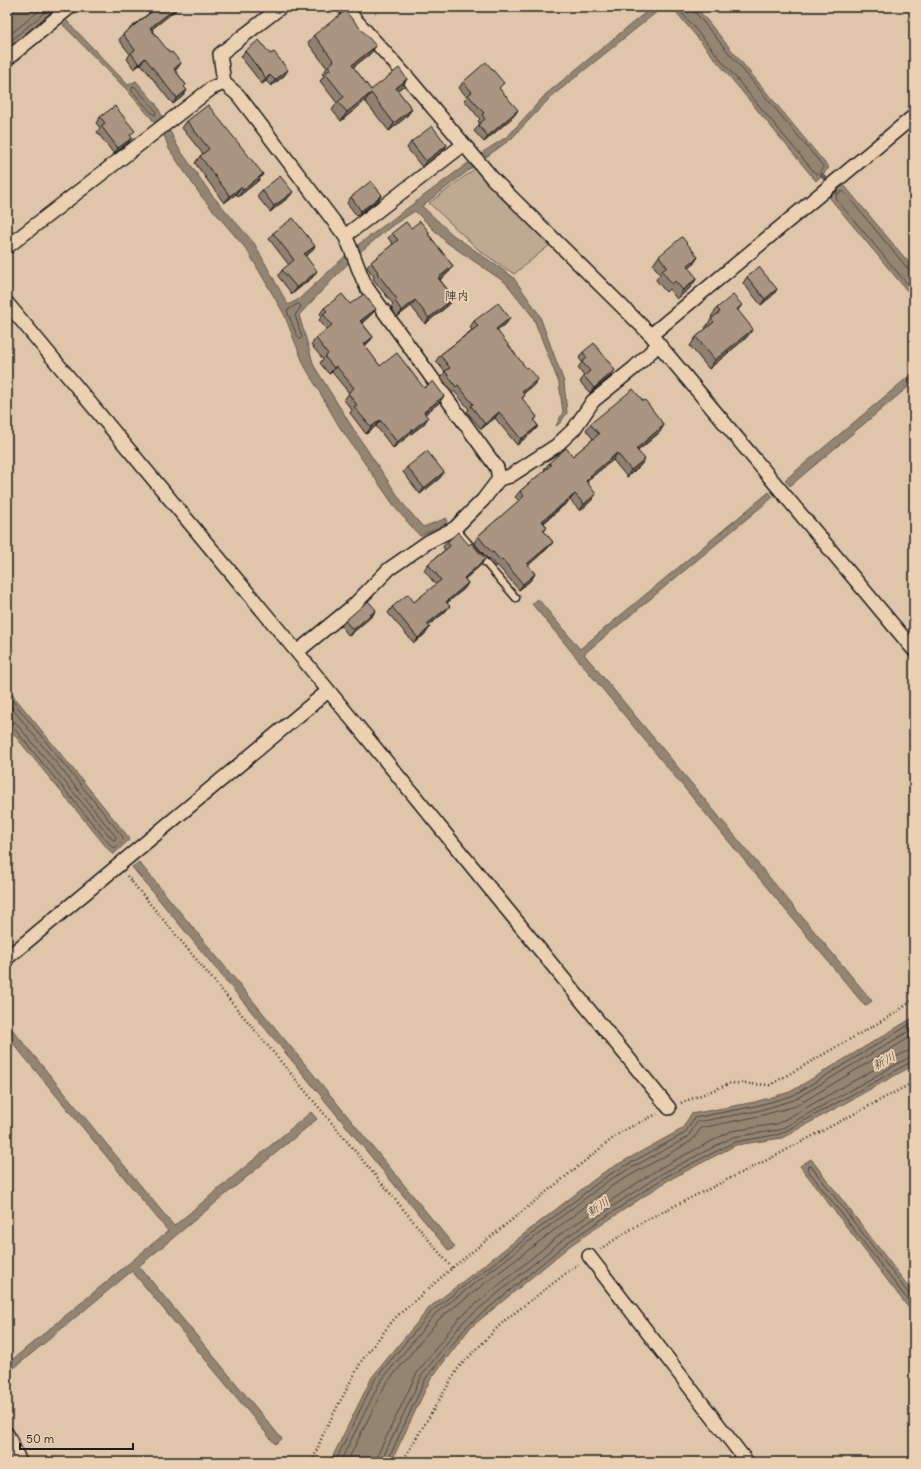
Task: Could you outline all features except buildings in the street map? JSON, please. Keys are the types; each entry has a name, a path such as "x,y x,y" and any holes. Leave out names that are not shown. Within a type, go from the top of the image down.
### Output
{"street":[{"path":"7,59 70,7"},
{"path":"281,7 220,54 224,83 238,95 348,241 367,288 497,468 499,479"},
{"path":"344,7 407,77 493,179 655,339 914,650"},
{"path":"7,247 153,132 212,88 224,83"},
{"path":"297,652 353,606 389,569 428,542 454,528 483,500 499,479 510,476 556,446 574,429 593,402 634,368 655,339 837,180 914,116"},
{"path":"348,241 463,145"},
{"path":"7,303 297,652 669,1108"},
{"path":"7,958 328,691"},
{"path":"589,1256 747,1462"},
{"path":"7,1434 20,1462"}],"lane":[{"path":"454,528 516,598"}],"path":[{"path":"117,865 452,1268"},
{"path":"312,1462 324,1432 362,1360 395,1318 452,1268 622,1131 669,1108 731,1083 770,1085 894,1014 914,999"},
{"path":"402,1462 459,1367 504,1321 589,1256 644,1221 777,1155 914,1082"}],"shaded area":[{"path":"476,168 551,244 514,274 480,251 429,203"}],"water":[{"path":"7,7 58,7 7,49"},
{"path":"652,7 663,7 551,97 511,139 486,157 483,152 508,136 546,94"},
{"path":"672,7 696,7 829,168 816,181"},
{"path":"67,21 128,85 136,81 156,104 178,147 211,194 254,243 288,305 299,299 355,247 468,163 473,167 422,206 453,235 513,277 539,314 564,382 567,413 560,423 556,426 563,412 559,383 533,317 506,283 446,242 415,211 393,225 355,256 299,315 314,366 354,430 404,505 423,527 447,518 446,524 420,536 397,510 339,426 304,365 284,314 247,250 201,196 169,149 164,135 151,118 126,89 63,25"},
{"path":"844,185 914,269 914,299 829,197"},
{"path":"914,372 914,382 790,486 785,480"},
{"path":"769,492 773,497 584,654 872,1001 865,1006 532,604 538,599 580,649"},
{"path":"7,688 130,839 113,855 7,726"},
{"path":"139,862 455,1247 449,1251 132,867"},
{"name":"新川","path":"914,1017 914,1065 782,1138 736,1145 667,1181 571,1245 470,1328 430,1380 391,1462 330,1462 372,1377 430,1307 604,1172 682,1129 691,1114 755,1102 790,1092"},
{"path":"7,1023 174,1226 311,1112 317,1119 139,1266 282,1439 275,1444 132,1271 8,1373 7,1364 168,1231 7,1036"},
{"path":"811,1159 914,1294 914,1315 800,1166"}],"waterway":[{"path":"822,175 836,192"}],"district":[{"name":"陣内","path":"457,296"}]}
